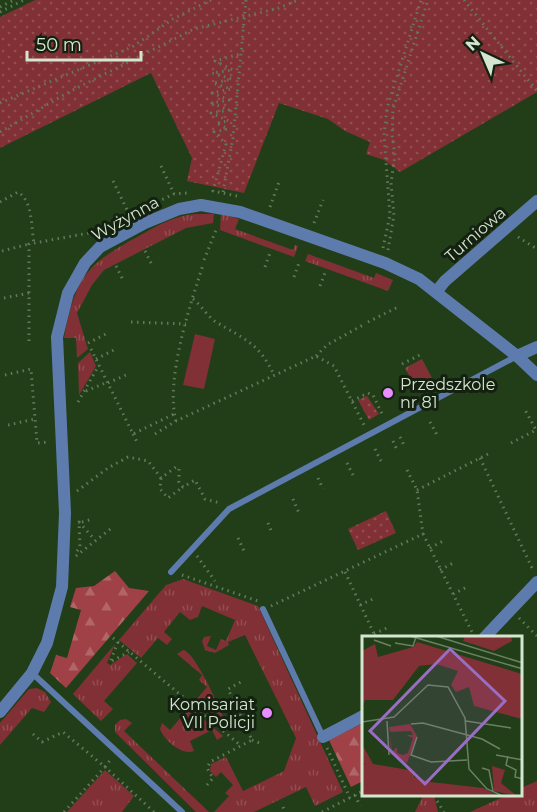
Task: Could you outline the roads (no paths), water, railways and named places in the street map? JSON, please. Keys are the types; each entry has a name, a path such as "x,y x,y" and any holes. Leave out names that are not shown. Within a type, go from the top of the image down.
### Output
{"street":[{"name":"Turniowa","path":"436,292 445,281 537,201"},
{"name":"Wyżynna","path":"0,712 32,673 47,643 62,587 65,513 57,337 68,293 85,263 100,247 145,222 179,208 201,205 240,212 383,262 419,279 517,356 537,375"},
{"path":"517,356 537,347"},
{"path":"486,636 537,580"},
{"path":"323,737 362,717"}],"lane":[{"path":"171,572 234,506 517,356"},
{"path":"263,609 323,737"},
{"path":"32,673 182,812"}],"place":[{"name":"Przedszkole nr 81","path":"388,393"},
{"name":"Komisariat VII Policji","path":"267,713"}]}
